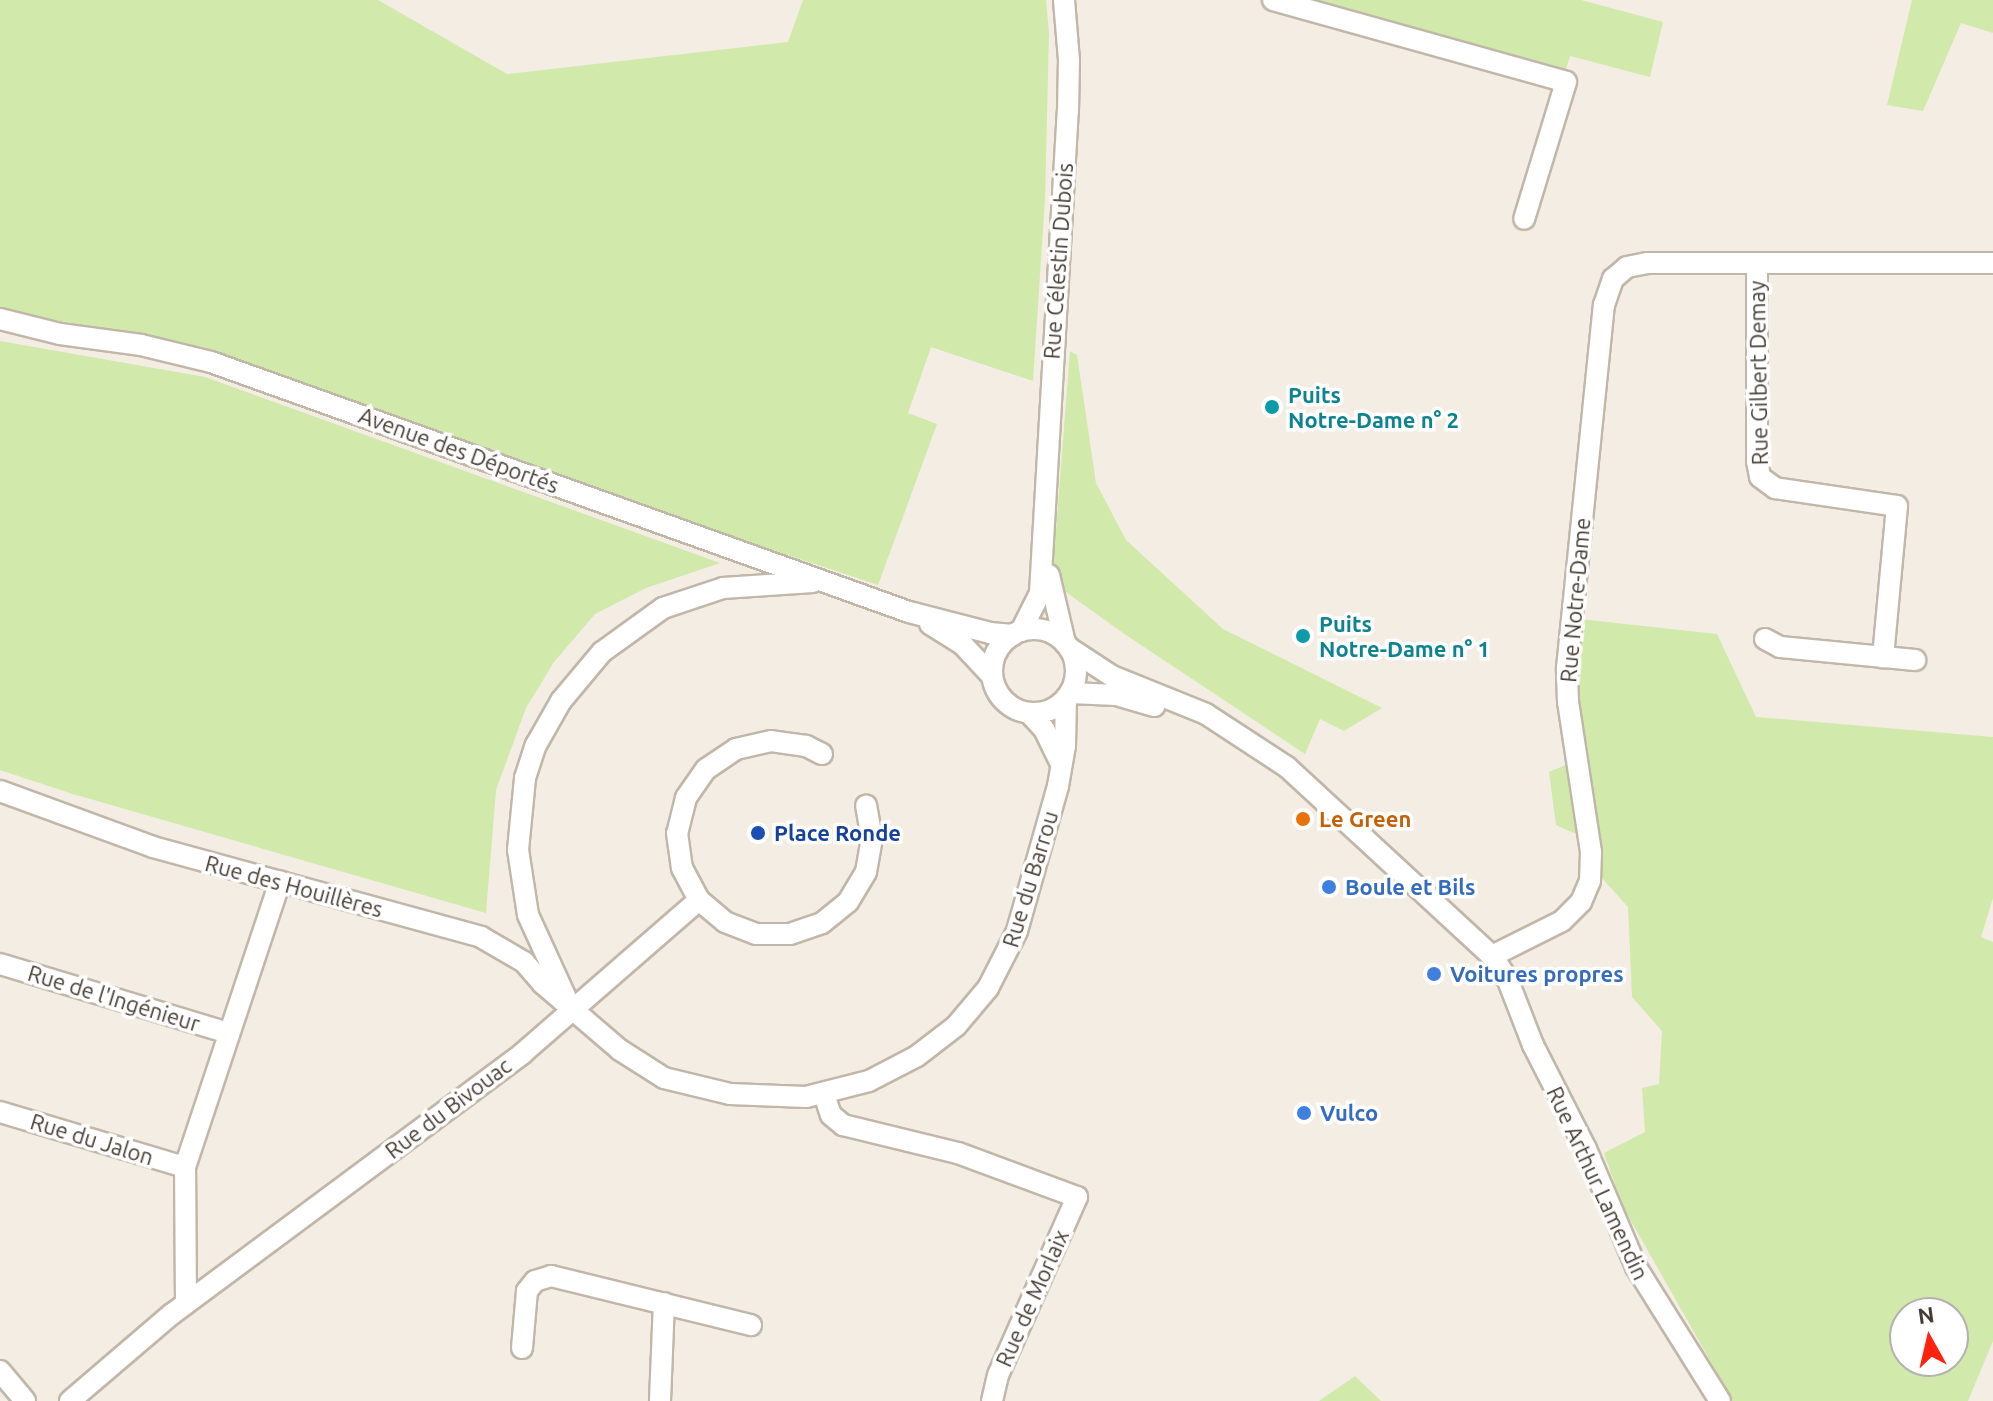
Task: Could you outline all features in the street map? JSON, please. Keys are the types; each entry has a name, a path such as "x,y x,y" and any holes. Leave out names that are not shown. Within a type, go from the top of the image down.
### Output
{"street":[{"name":"Rue Célestin Dubois","path":"1017,633 1039,600 1045,523 1049,390 1068,111 1064,0"},
{"path":"1273,0 1566,82 1524,219"},
{"path":"1757,263 1993,263"},
{"name":"Rue Notre-Dame","path":"1492,956 1562,921 1581,902 1590,881 1591,852 1568,702 1567,668 1604,305 1609,287 1619,272 1637,264 1757,263"},
{"name":"Rue Gilbert Demay","path":"1757,263 1757,461 1760,477 1775,488 1897,506 1883,657"},
{"name":"Avenue des Déportés","path":"0,319 60,334 141,345 211,362 909,612 1017,633"},
{"name":"Rue Célestin Dubois","path":"1045,523 1052,595 1067,646"},
{"path":"571,1009 528,915 518,850 522,792 530,761 561,701 602,652 663,608 723,588 825,581"},
{"name":"Avenue des Déportés","path":"909,612 963,645 992,676"},
{"path":"1061,766 1054,744 1029,713 1004,701 992,676 996,652 1017,633 1045,631 1112,676 1193,708 1234,732 1307,785 1492,956"},
{"path":"1765,639 1780,647 1915,660"},
{"path":"1029,713 1052,709 1068,696 1076,670 1067,646"},
{"path":"1068,696 1116,695 1234,732"},
{"name":"Rue du Barrou","path":"571,1009 645,1068 684,1085 771,1098 824,1094 869,1081 917,1056 956,1026 988,988 1017,931 1061,766 1068,696"},
{"path":"822,754 789,742 753,744 720,758 695,783 686,798 677,833 682,868 699,900 725,922 756,934 790,934 822,923 848,902 866,872 872,839 866,806"},
{"name":"Rue des Houillères","path":"0,791 153,847 481,937 524,962 571,1009"},
{"path":"186,1303 185,1167 280,881"},
{"name":"Rue du Bivouac","path":"70,1401 186,1303 523,1053 699,900"},
{"name":"Rue Arthur Lamendin","path":"1492,956 1507,978 1533,1045 1586,1149 1636,1267 1668,1324 1720,1401"},
{"name":"Rue de l'Ingénieur","path":"2,969 229,1033"},
{"name":"Rue de Morlaix","path":"824,1094 831,1115 843,1125 958,1153 1077,1197 998,1375 992,1401"},
{"name":"Rue du Jalon","path":"0,1112 185,1167"},
{"path":"522,1348 527,1291 542,1277 560,1277 751,1325"},
{"path":"660,1401 664,1303"},
{"path":"0,1371 25,1401"}],"green space":[{"path":"0,0 378,0 507,74 788,42 803,0 1046,0 1049,33 1045,199 1033,381 931,347 908,413 937,424 878,585 742,540 217,352 0,309"},
{"path":"1317,0 1581,0 1663,22 1650,77 1570,56 1566,69"},
{"path":"1912,0 1993,0 1993,33 1961,23 1923,111 1887,105"},
{"path":"0,341 205,377 720,563 646,588 595,614 554,662 526,708 496,790 486,913 73,794 0,770"},
{"path":"1070,351 1077,355 1096,483 1126,540 1223,629 1382,708 1344,731 1320,719 1305,754 1052,582"},
{"path":"1561,617 1717,634 1756,717 1993,737 1993,898 1981,937 1993,942 1993,1341 1968,1401 1733,1401 1622,1205 1604,1153 1645,1132 1642,1088 1659,1084 1662,1031 1632,997 1628,907 1602,878 1596,843 1556,825 1549,772 1568,764 1556,697"},
{"path":"1355,1376 1381,1401 1319,1401"}],"place":[{"name":"Puits Notre-Dame n° 2","path":"1272,407"},
{"name":"Puits Notre-Dame n° 1","path":"1303,636"},
{"name":"Le Green","path":"1303,819"},
{"name":"Place Ronde","path":"758,833"},
{"name":"Boule et Bils","path":"1329,887"},
{"name":"Voitures propres","path":"1434,974"},
{"name":"Vulco","path":"1304,1113"}]}
